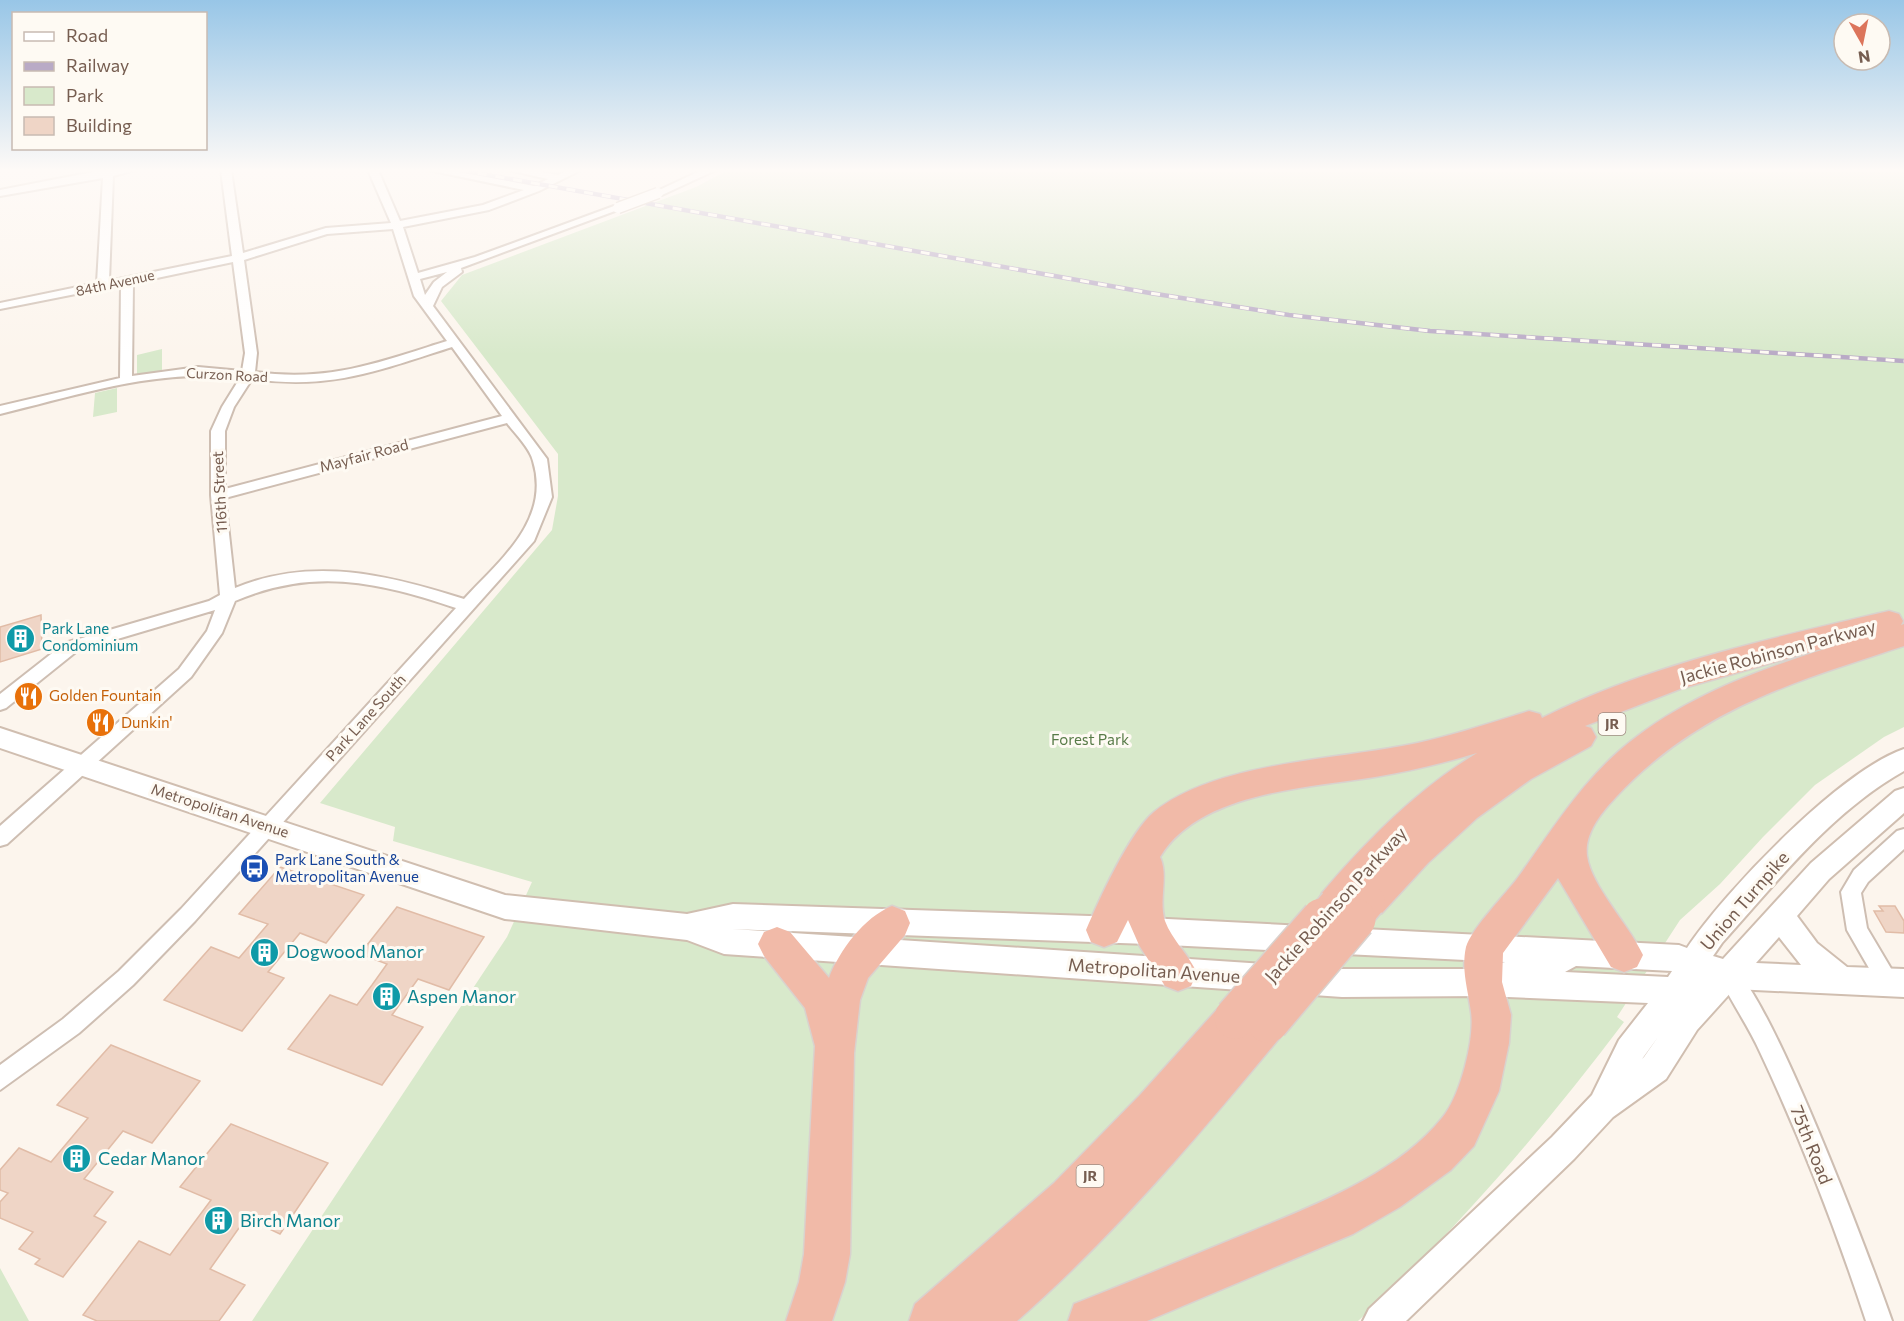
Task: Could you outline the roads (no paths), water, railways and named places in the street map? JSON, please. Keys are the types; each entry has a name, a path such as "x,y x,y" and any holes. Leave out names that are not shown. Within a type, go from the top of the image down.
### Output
{"highway":[{"name":"Jackie Robinson Parkway","path":"1352,903 1385,846 1464,778 1526,740 1605,706 1741,658 1904,618"},
{"name":"Jackie Robinson Parkway","path":"982,1321 1059,1252 1142,1167 1251,1020 1352,903 1461,809 1493,785 1546,753 1604,727 1701,691 1832,651 1904,635"},
{"path":"1091,1321 1337,1218 1385,1192 1436,1155 1459,1131 1479,1091 1491,1015 1484,965 1506,924 1575,826 1617,772 1645,747 1688,716 1762,682 1904,635"},
{"path":"1104,930 1158,831 1173,817 1225,793 1404,759 1484,738 1566,710 1605,706"},
{"path":"1575,826 1569,854 1575,876 1624,955"},
{"path":"1148,849 1142,901 1148,931 1178,973"},
{"path":"809,1321 822,1282 830,1230 834,1053 841,1000 852,968 881,937"},
{"path":"777,945 823,1000 834,1053"},
{"name":"Jackie Robinson Parkway","path":"932,1321 1069,1198 1155,1110 1251,1020"}],"main road":[{"name":"Metropolitan Avenue","path":"0,738 505,907 687,927 724,941 777,945 881,937 1104,930 1148,931 1484,965 1675,991 1729,975"},
{"name":"Union Turnpike","path":"1602,1106 1630,1050 1675,991 1712,934 1793,845 1870,778 1904,759"},
{"name":"Union Turnpike","path":"1381,1321 1563,1148 1602,1106 1655,1068 1687,1020 1820,871 1904,798"},
{"name":"Metropolitan Avenue","path":"687,927 733,916 881,937 1178,973 1342,983 1588,953 1679,957 1729,975 1896,983"},
{"path":"1780,916 1807,952 1841,980"}],"street":[{"path":"103,285 105,232"},
{"name":"116th Street","path":"0,838 185,673 214,633 228,596 218,495 218,431 228,407 248,375 251,353 234,232"},
{"name":"84th Avenue","path":"0,306 238,258 300,236 323,232"},
{"name":"Park Lane South","path":"0,1079 70,1026 126,978 267,827 529,538 545,497 540,459 420,296 399,232"},
{"path":"413,278 479,259 554,232"},
{"path":"427,306 432,291 444,278 479,259"},
{"path":"126,382 127,280"},
{"name":"Curzon Road","path":"0,410 126,382 186,372 298,380 319,379 453,343"},
{"name":"Mayfair Road","path":"218,495 509,418"},
{"path":"0,703 71,647 214,604 228,596 269,583 302,577 351,575 411,588 467,606"},
{"path":"1896,983 1857,930 1851,892 1861,876 1904,837"},
{"name":"75th Road","path":"1729,975 1752,1009 1776,1059 1817,1158 1879,1321"}],"railway":[{"path":"806,232 1150,293 1289,315 1430,331 1904,361"}],"place":[{"name":"Park Lane Condominium","path":"21,638"},
{"name":"Golden Fountain","path":"28,696"},
{"name":"Dunkin'","path":"100,723"},
{"name":"Park Lane South & Metropolitan Avenue","path":"254,869"},
{"name":"Dogwood Manor","path":"265,952"},
{"name":"Aspen Manor","path":"386,997"},
{"name":"Cedar Manor","path":"77,1159"},
{"name":"Birch Manor","path":"219,1221"}],"park label":[{"name":"Forest Park","path":"1090,740"}]}
